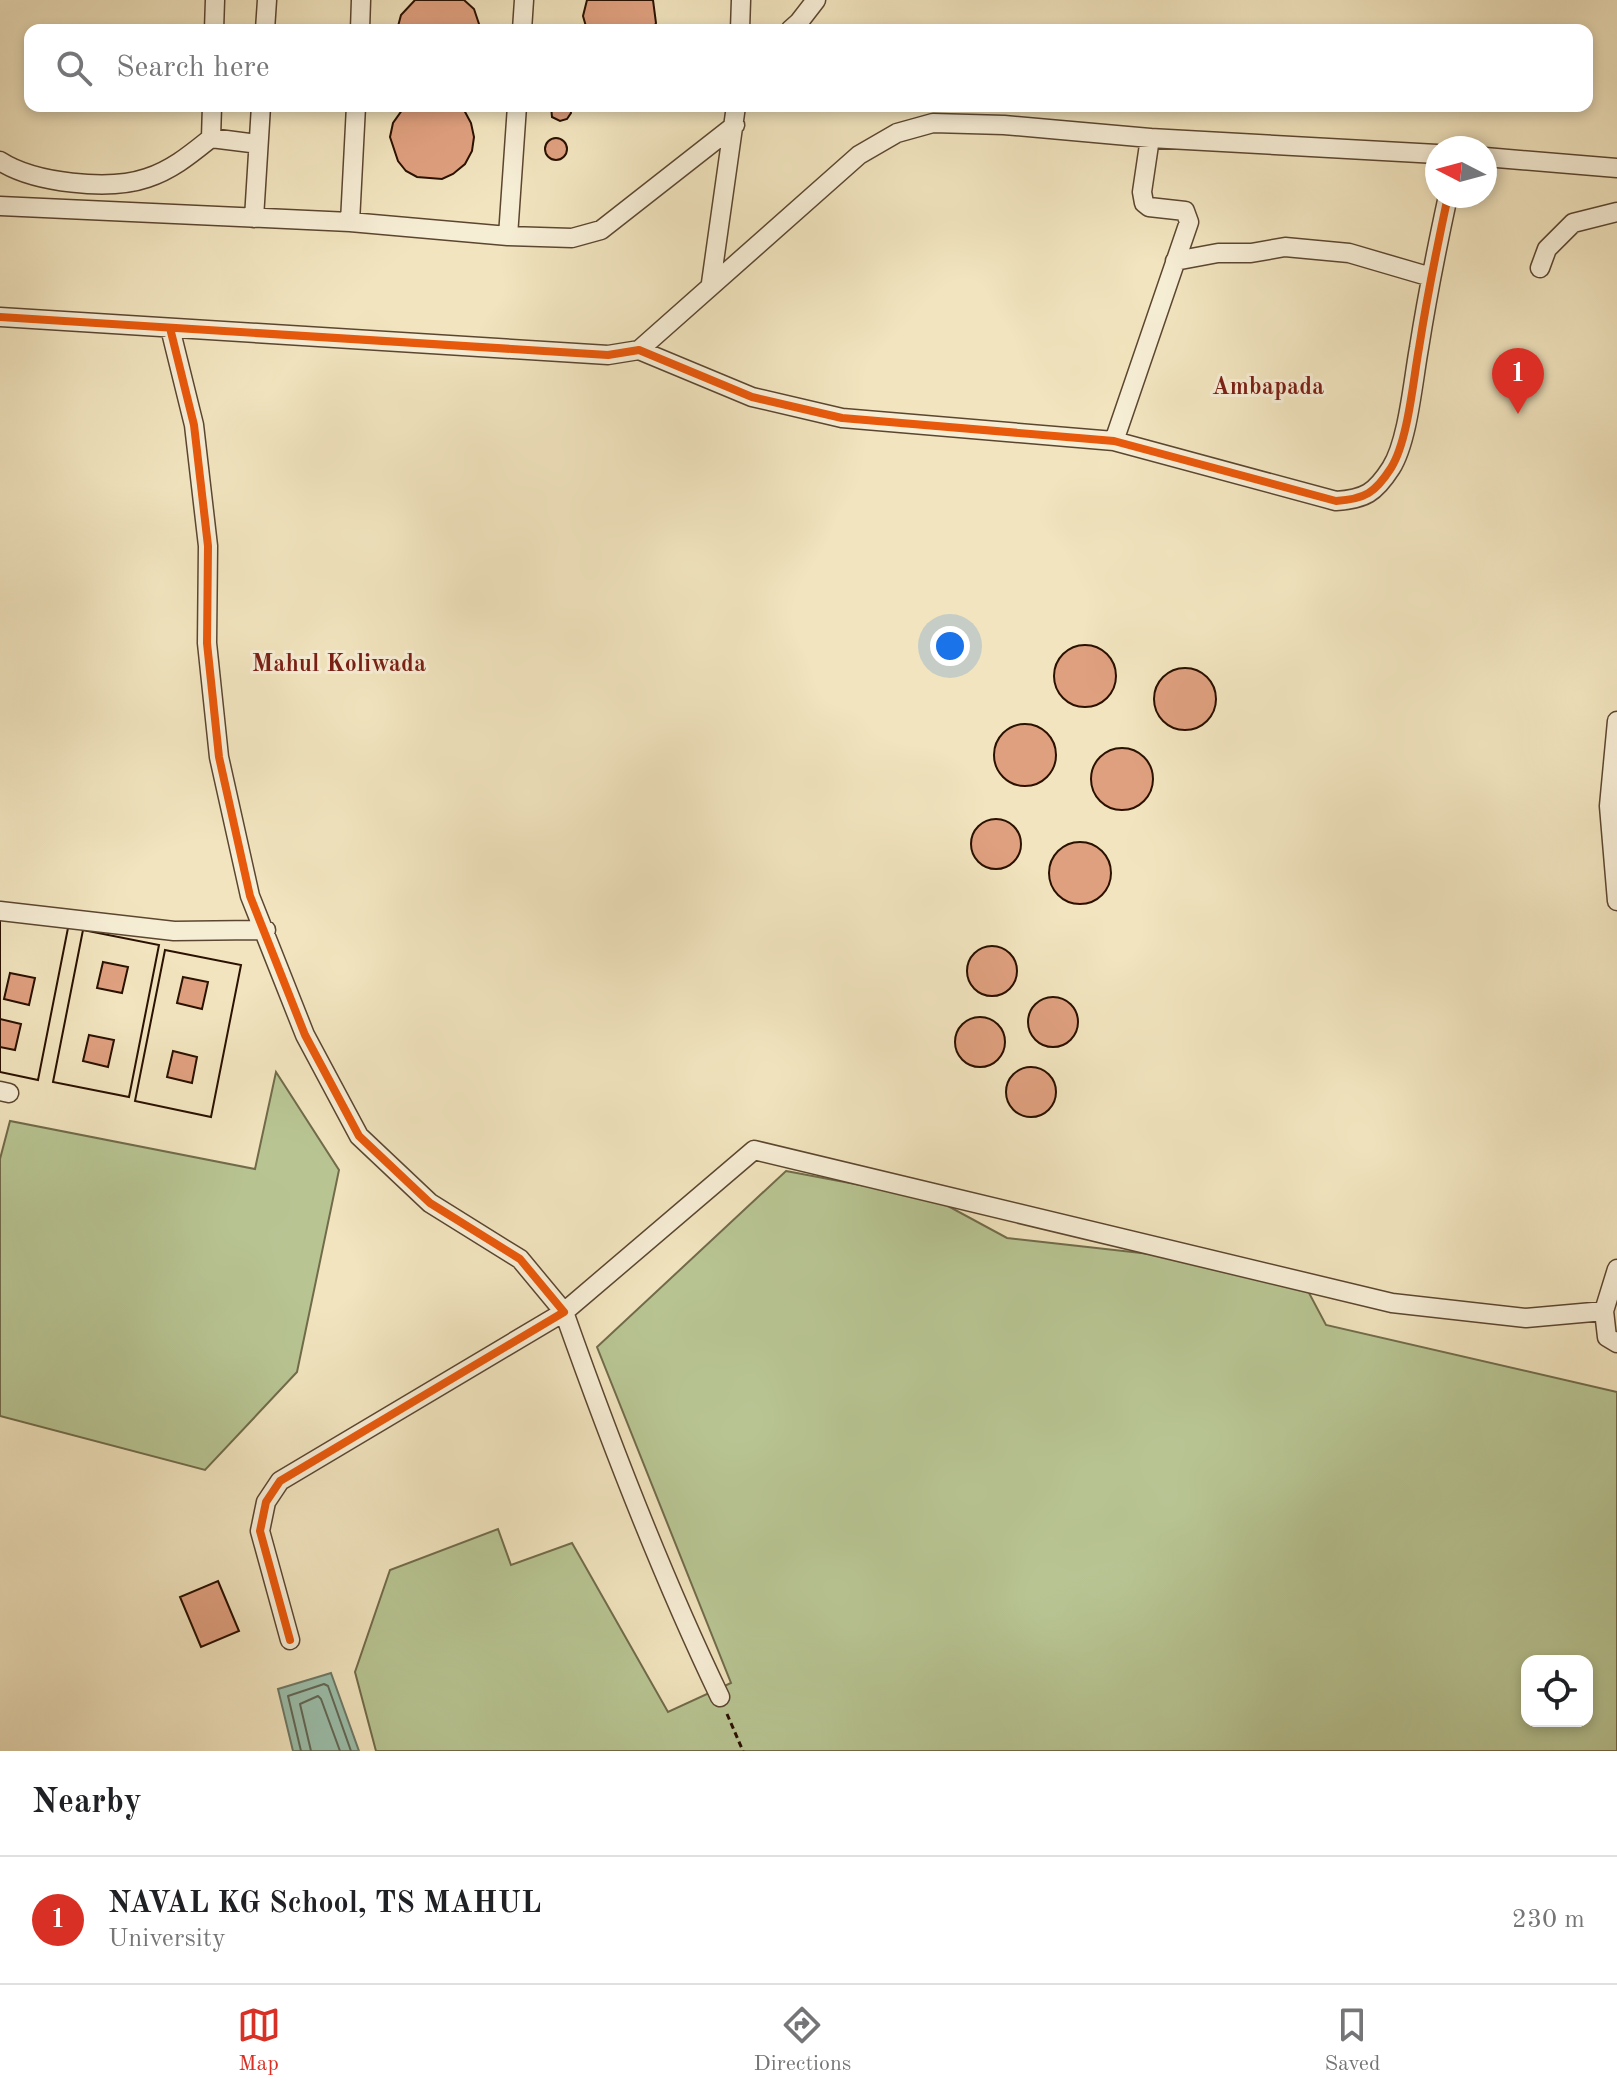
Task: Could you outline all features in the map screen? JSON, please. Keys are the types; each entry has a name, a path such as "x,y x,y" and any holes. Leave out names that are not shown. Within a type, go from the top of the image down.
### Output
{"street":[{"path":"214,24 215,0"},
{"path":"265,24 267,0"},
{"path":"360,24 361,0"},
{"path":"522,24 524,0"},
{"path":"740,24 741,0"},
{"path":"801,24 816,0"},
{"path":"211,138 212,112"},
{"path":"254,218 261,112"},
{"path":"350,222 356,112"},
{"path":"508,236 517,112"},
{"path":"0,206 350,222 508,236 572,238 601,230 735,116"},
{"path":"711,283 735,116"},
{"path":"639,350 859,155 897,133 933,123 1425,153"},
{"path":"0,161 42,178 103,184 146,179 183,161 211,138 258,144"},
{"path":"1114,441 1189,222 1185,211 1149,207 1144,203 1142,192 1150,138"},
{"path":"1497,158 1617,168"},
{"path":"0,317 608,355 639,350 752,397 842,418 1114,441 1336,501 1360,499 1375,490 1393,466 1406,423 1445,208"},
{"path":"1540,268 1547,249 1573,223 1617,212"},
{"path":"1175,261 1218,253 1251,253 1285,247 1349,253 1431,277"},
{"path":"170,328 194,425 208,546 207,643 219,757 250,896 305,1035 359,1136 430,1203 520,1259 564,1312 600,1416 690,1635 720,1697"},
{"path":"1617,721 1609,806 1617,901"},
{"path":"0,911 174,931 266,930"},
{"path":"290,1640 260,1531 266,1502 280,1481 564,1312 754,1150 1392,1303 1526,1318 1604,1311"},
{"path":"1617,1269 1604,1311 1607,1337 1617,1343"}],"path":[{"path":"720,1697 743,1751"}],"shaded area":[{"path":"276,1072 339,1170 297,1372 205,1470 0,1416 0,1159 10,1121 255,1169"},
{"path":"786,1171 935,1199 1007,1238 1168,1256 1308,1291 1326,1325 1617,1392 1617,1751 376,1751 355,1672 390,1570 498,1529 511,1565 572,1543 668,1712 731,1683 597,1347"}],"water":[{"path":"331,1673 359,1751 293,1751 278,1689"}],"building":[{"path":"415,0 464,0 474,9 479,24 399,24 401,15"},
{"path":"587,0 653,0 656,23 585,24 583,16"},
{"path":"401,112 465,112 474,137 472,151 465,164 453,174 442,179 417,177 406,171 398,161 390,137 393,123"},
{"path":"552,112 571,112 567,119 560,121 552,117"},
{"path":"556,138 564,141 567,149 564,157 556,160 548,157 545,149 548,141"},
{"path":"1079,645 1091,645 1107,654 1114,664 1114,688 1107,698 1091,707 1079,707 1059,693 1054,682 1054,670 1068,650"},
{"path":"1179,668 1191,668 1207,677 1214,687 1214,711 1207,721 1191,730 1179,730 1159,716 1154,705 1154,693 1168,673"},
{"path":"1019,724 1031,724 1047,733 1054,743 1054,767 1047,777 1031,786 1019,786 999,772 994,761 994,749 1008,729"},
{"path":"1116,748 1128,748 1144,757 1151,767 1151,791 1144,801 1128,810 1116,810 1096,796 1091,785 1091,773 1105,753"},
{"path":"996,819 1014,826 1021,844 1014,862 996,869 978,862 971,844 978,826"},
{"path":"1074,842 1086,842 1102,851 1109,861 1109,885 1102,895 1086,904 1074,904 1054,890 1049,879 1049,867 1063,847"},
{"path":"0,914 68,928 38,1080 0,1072 0,1047 15,1050 21,1024 0,1019","holes":["10,973 35,978 29,1005 4,999"]},
{"path":"0,914 68,928 38,1080 0,1072"},
{"path":"83,930 159,945 129,1097 53,1082","holes":["103,962 128,967 122,993 97,988","89,1035 114,1040 108,1067 83,1061"]},
{"path":"83,930 159,945 129,1097 53,1082"},
{"path":"992,946 1010,953 1017,971 1010,989 992,996 974,989 967,971 974,953"},
{"path":"165,950 241,965 211,1117 135,1101","holes":["183,977 208,982 202,1009 177,1003","173,1051 197,1057 192,1083 167,1077"]},
{"path":"165,950 241,965 211,1117 135,1101"},
{"path":"1053,997 1071,1004 1078,1022 1071,1040 1053,1047 1035,1040 1028,1022 1035,1004"},
{"path":"980,1017 998,1024 1005,1042 998,1060 980,1067 962,1060 955,1042 962,1024"},
{"path":"1031,1067 1049,1074 1056,1092 1049,1110 1031,1117 1013,1110 1006,1092 1013,1074"},
{"path":"218,1581 239,1631 201,1647 180,1597"}],"cycle path":[{"path":"0,317 608,355 639,350 752,397 842,418 1114,441 1336,501 1355,499 1374,489 1397,456 1409,410 1446,208"},
{"path":"170,328 194,425 208,546 207,643 219,757 250,896 305,1035 359,1136 430,1203 520,1259 564,1312 280,1481 266,1502 260,1531 290,1640"}],"place":[{"name":"NAVAL KG School, TS MAHUL","path":"1518,414"}],"district":[{"name":"Ambapada","path":"1268,388"},
{"name":"Mahul Koliwada","path":"339,665"}]}
